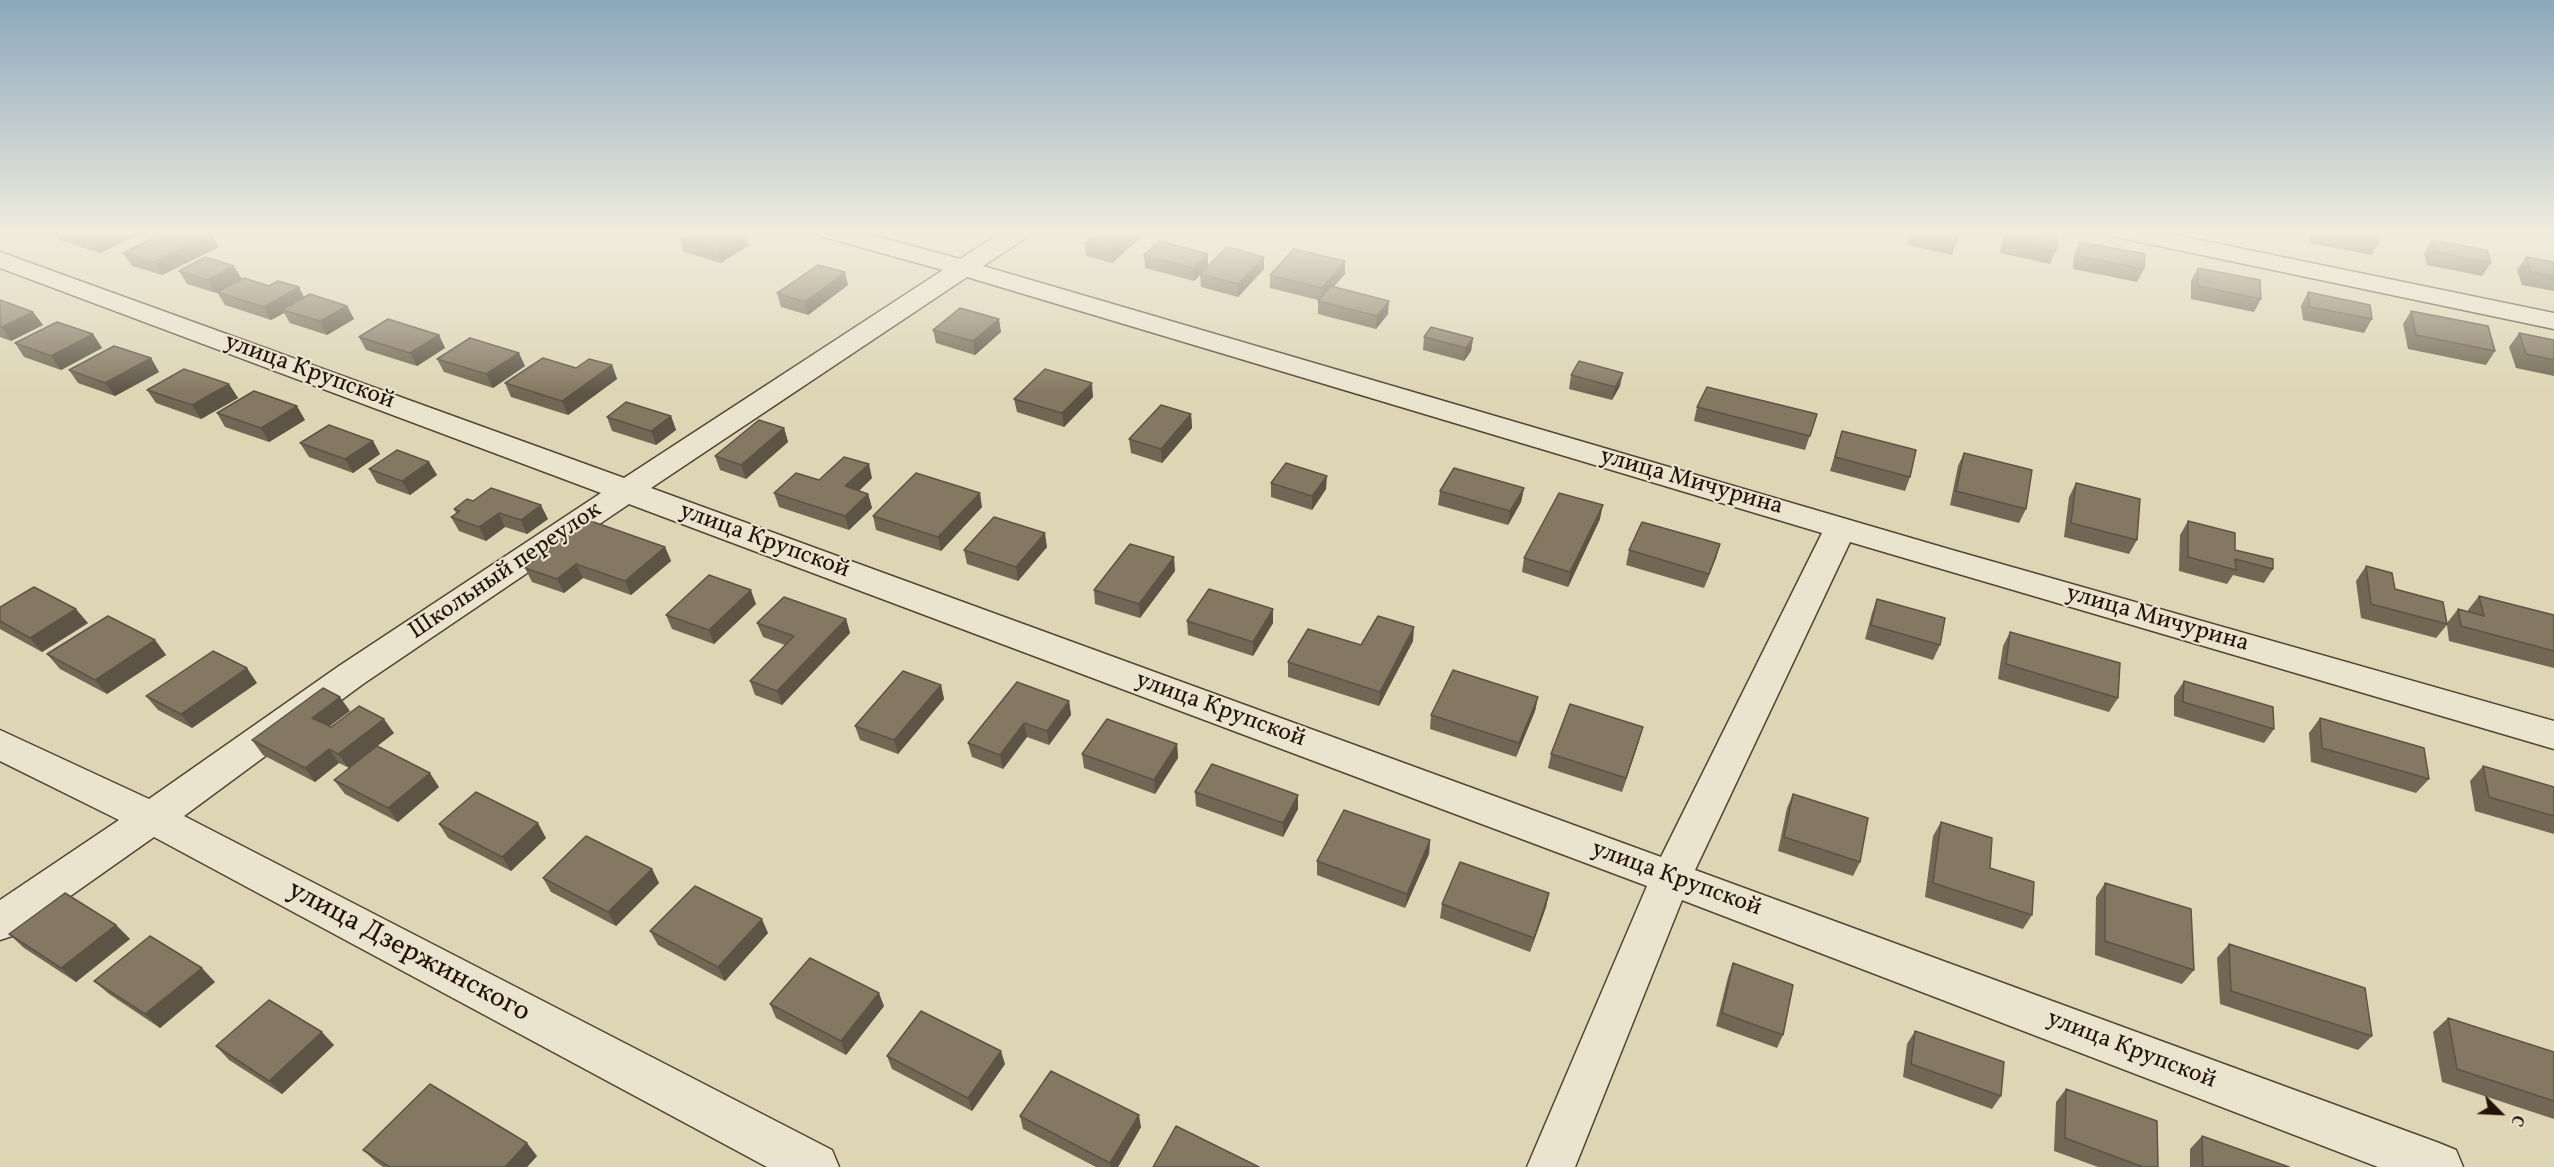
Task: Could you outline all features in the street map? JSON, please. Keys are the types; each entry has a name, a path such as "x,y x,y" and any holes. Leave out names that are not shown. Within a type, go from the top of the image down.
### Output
{"street":[{"name":"улица Крупской","path":"72,285 1671,878 2439,1167"},
{"name":"Школьный переулок","path":"0,922 152,818 351,675 938,285"},
{"name":"улица Мичурина","path":"1023,285 2554,735"},
{"path":"2383,285 2554,321"},
{"path":"1551,1167 1671,878 1841,527"},
{"name":"улица Дзержинского","path":"0,744 152,818 814,1167"}],"building":[{"path":"230,285 299,287 264,307 217,292"},
{"path":"788,285 827,285 805,302 777,293"},
{"path":"2260,285 2261,299 2198,286"},
{"path":"1331,286 1389,301 1377,316 1318,301"},
{"path":"2308,292 2370,305 2372,319 2310,307"},
{"path":"310,294 347,306 320,321 282,310"},
{"path":"0,300 33,312 0,327"},
{"path":"960,308 999,319 973,341 933,330"},
{"path":"2411,311 2488,326 2495,351 2416,335"},
{"path":"388,319 439,335 410,353 359,337"},
{"path":"57,322 93,334 51,356 15,343"},
{"path":"1431,327 1473,338 1466,348 1424,337"},
{"path":"2519,333 2554,340 2554,360 2526,354"},
{"path":"470,338 519,353 486,374 437,359"},
{"path":"114,346 151,358 105,383 69,370"},
{"path":"543,358 576,368 589,359 612,365 562,401 505,383"},
{"path":"1579,361 1623,373 1615,387 1571,375"},
{"path":"184,369 229,384 192,405 147,390"},
{"path":"1045,369 1092,383 1062,413 1014,399"},
{"path":"1707,387 1817,414 1810,436 1697,407"},
{"path":"254,391 297,406 261,428 217,413"},
{"path":"626,402 671,416 651,431 607,417"},
{"path":"1161,405 1191,414 1161,449 1129,439"},
{"path":"759,420 784,428 741,465 715,456"},
{"path":"329,425 373,441 345,459 300,443"},
{"path":"1842,431 1916,450 1910,477 1835,457"},
{"path":"397,450 429,462 402,481 369,469"},
{"path":"1964,453 2032,470 2026,509 1956,491"},
{"path":"844,457 869,464 845,486 868,494 845,516 774,493 796,473 819,480"},
{"path":"1286,463 1327,476 1312,496 1271,483"},
{"path":"1454,468 1524,488 1510,511 1440,491"},
{"path":"916,473 980,493 938,537 873,516"},
{"path":"2076,483 2140,499 2137,540 2071,523"},
{"path":"491,488 541,505 521,520 499,513 479,527 451,517 460,511 454,509 467,499 473,501"},
{"path":"1559,493 1603,505 1570,572 1524,558"},
{"path":"994,517 1045,533 1016,567 964,550"},
{"path":"585,519 665,547 625,581 576,564 557,579 525,568"},
{"path":"2188,521 2235,533 2235,550 2273,559 2273,569 2235,559 2236,570 2188,557"},
{"path":"1642,522 1720,544 1709,574 1629,550"},
{"path":"1130,544 1174,557 1139,604 1094,590"},
{"path":"2366,566 2392,573 2395,589 2443,602 2447,624 2371,604"},
{"path":"709,575 751,590 709,630 666,615"},
{"path":"34,587 76,609 30,638 0,621 0,607"},
{"path":"1209,589 1273,609 1253,642 1187,621"},
{"path":"2479,596 2554,615 2554,651 2461,626 2458,609 2484,616"},
{"path":"784,597 846,619 777,691 750,681 794,636 757,623"},
{"path":"1877,599 1945,618 1940,645 1871,625"},
{"path":"108,616 155,640 95,680 47,654"},
{"path":"1378,616 1414,627 1380,692 1288,662 1308,629 1361,645"},
{"path":"2010,632 2120,663 2118,698 2006,664"},
{"path":"213,651 247,668 181,714 146,696"},
{"path":"1453,670 1538,697 1519,743 1431,715"},
{"path":"903,671 941,685 894,740 855,726"},
{"path":"2184,681 2273,707 2274,729 2183,702"},
{"path":"1017,682 1069,701 1047,731 1024,723 1000,755 968,743"},
{"path":"323,688 340,697 312,718 331,727 359,706 384,719 338,754 329,749 305,768 252,740"},
{"path":"1570,704 1643,727 1626,778 1551,754"},
{"path":"2320,718 2424,748 2429,779 2322,748"},
{"path":"1107,719 1177,744 1154,780 1082,754"},
{"path":"377,746 430,773 388,808 334,780"},
{"path":"1212,764 1298,795 1283,823 1195,792"},
{"path":"2483,766 2554,787 2554,816 2489,797"},
{"path":"476,792 538,823 502,857 439,824"},
{"path":"1793,794 1868,818 1860,862 1784,837"},
{"path":"1344,810 1430,840 1407,894 1317,861"},
{"path":"1941,822 1992,838 1990,868 2034,882 2032,915 1933,883"},
{"path":"586,836 652,869 608,912 543,878"},
{"path":"1460,862 1549,893 1534,938 1442,904"},
{"path":"2105,883 2191,909 2194,970 2105,941"},
{"path":"695,886 762,919 718,967 650,931"},
{"path":"65,893 116,925 61,968 9,934"},
{"path":"150,936 202,968 145,1014 94,981"},
{"path":"2229,944 2365,988 2372,1036 2231,991"},
{"path":"810,958 879,993 841,1041 770,1004"},
{"path":"1733,963 1793,985 1783,1035 1722,1013"},
{"path":"269,1000 322,1032 269,1081 216,1046"},
{"path":"921,1011 1001,1051 968,1098 887,1056"},
{"path":"2448,1018 2554,1052 2554,1101 2457,1069"},
{"path":"1915,1031 2004,1062 2001,1096 1911,1064"},
{"path":"1051,1071 1139,1115 1110,1163 1020,1116"},
{"path":"430,1084 527,1143 505,1167 390,1167 363,1150"},
{"path":"2066,1089 2157,1121 2158,1167 2143,1167 2065,1138"},
{"path":"1176,1126 1259,1167 1153,1167"},
{"path":"2202,1136 2289,1167 2203,1167"}]}
